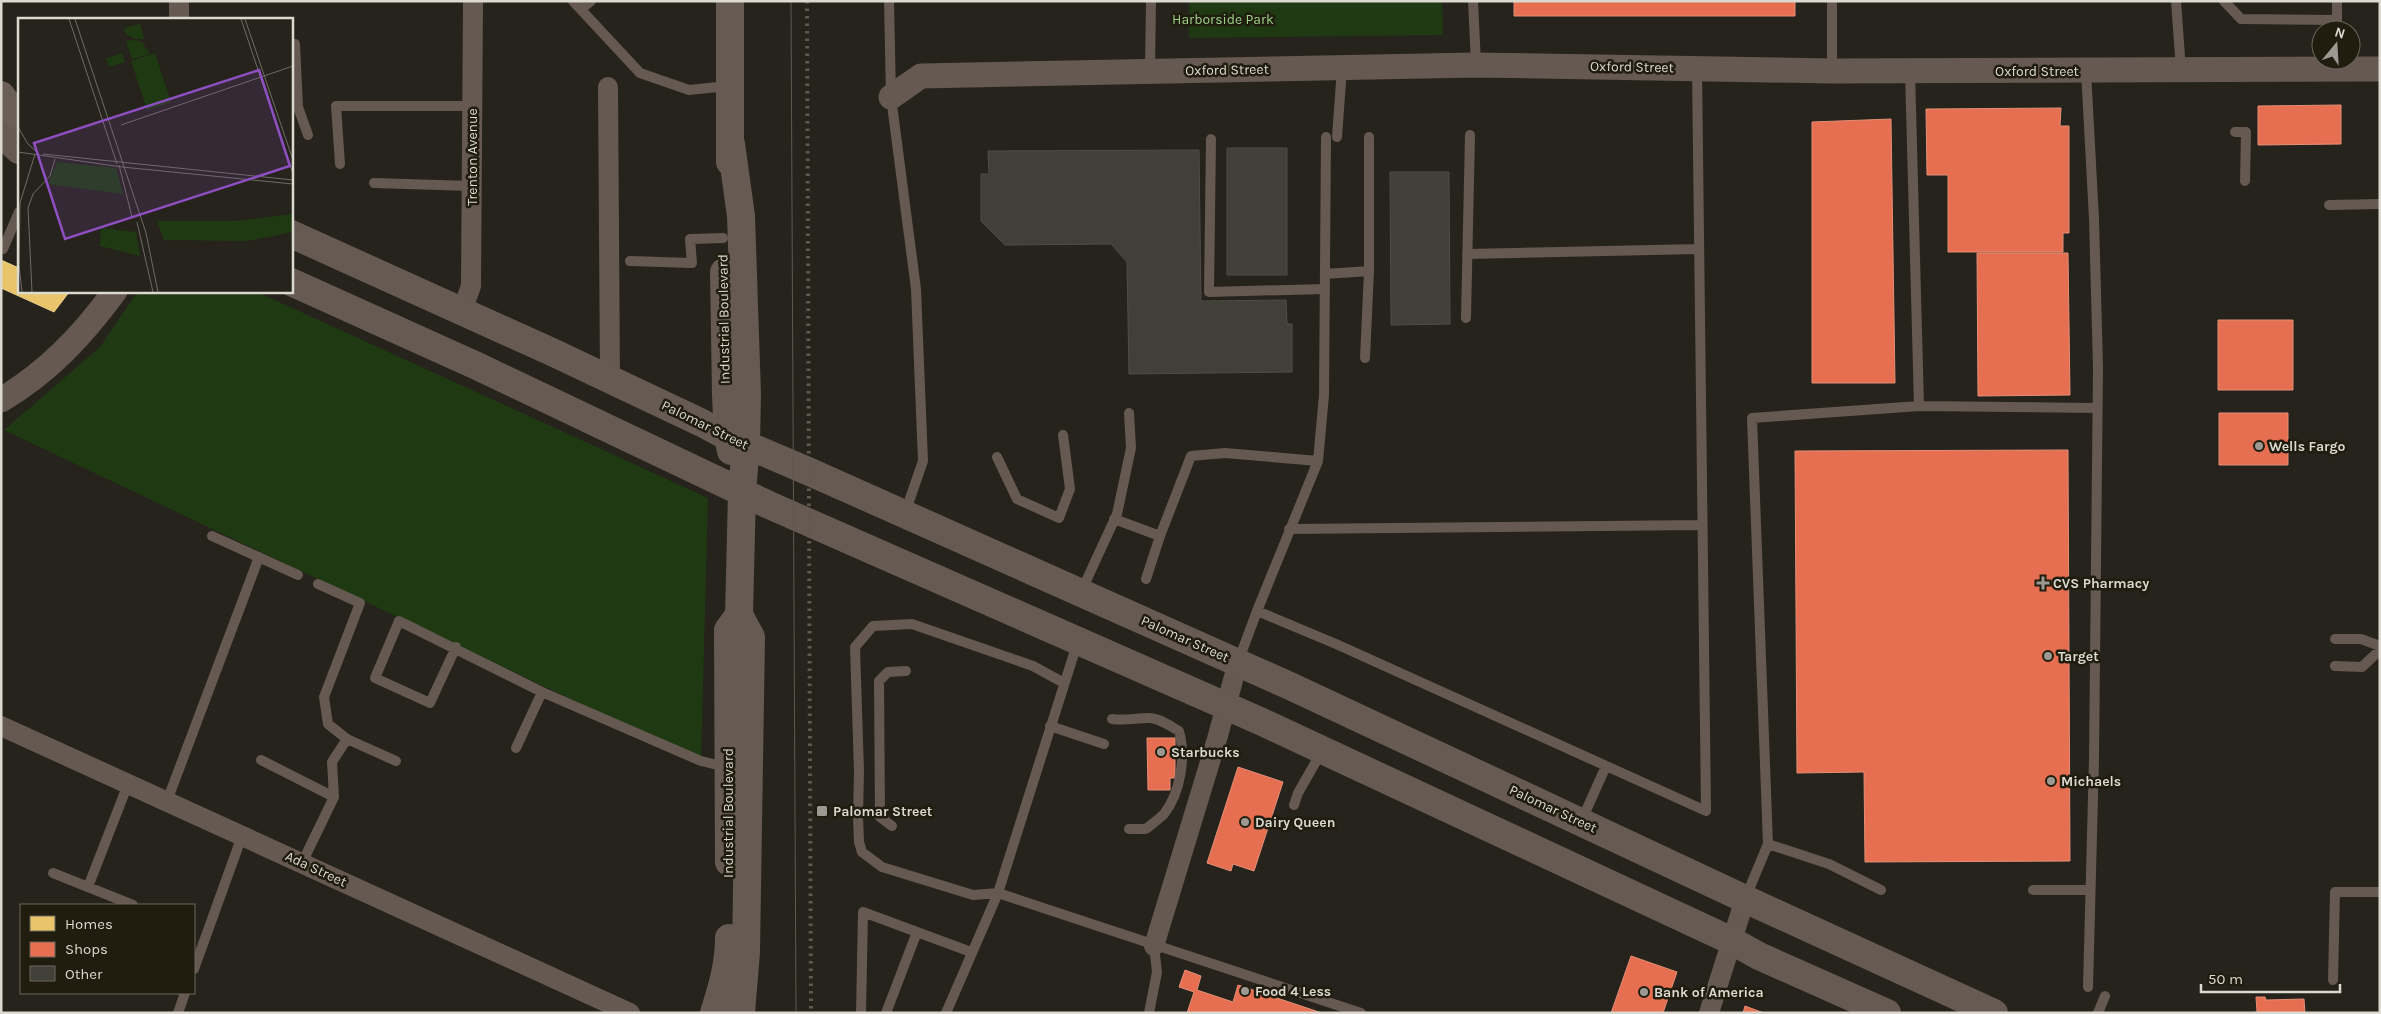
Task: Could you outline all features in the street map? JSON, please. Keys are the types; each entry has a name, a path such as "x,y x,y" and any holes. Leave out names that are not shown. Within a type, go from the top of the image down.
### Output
{"main road":[{"name":"Industrial Boulevard","path":"730,1 731,144 723,238 742,492 739,614 751,637 746,952 742,1013"},
{"path":"7,114 18,147"},
{"name":"Industrial Boulevard","path":"731,144 741,216 747,394 737,441"},
{"name":"Palomar Street","path":"292,234 610,379 737,441 1238,662 1994,1013"},
{"path":"292,282 477,366 769,506 1226,706 1732,941 1759,956 1887,1013"},
{"name":"Industrial Boulevard","path":"714,1013 722,990 729,956 728,630 739,614"}],"street":[{"path":"179,1 179,18"},
{"name":"Trenton Avenue","path":"462,311 471,286 473,1"},
{"name":"Oxford Street","path":"891,97 921,76 1476,65 1832,71 2380,69"},
{"path":"608,87 610,379"},
{"path":"1,400 23,387 56,361 88,328 114,292"},
{"path":"1154,946 1238,662"},
{"name":"Ada Street","path":"1,726 630,1013"},
{"path":"1709,1013 1745,899"}],"lane":[{"path":"573,1 640,74 689,90 730,86"},
{"path":"581,9 591,1"},
{"path":"889,1 891,97 916,289 923,461 904,515"},
{"path":"1150,72 1151,1"},
{"path":"1474,1 1476,65"},
{"path":"1832,1 1832,71"},
{"path":"2176,1 2181,71"},
{"path":"2224,1 2241,20 2338,20 2337,1"},
{"path":"295,44 294,107 308,136"},
{"path":"1238,662 1256,611 1318,461 1324,395 1325,274 1331,137 1342,68"},
{"path":"1256,611 1345,648 1706,811 1696,69"},
{"path":"1910,71 1919,406"},
{"path":"2086,71 2094,219 2097,408 2088,987"},
{"path":"340,164 336,106 472,106"},
{"path":"2235,132 2246,132 2245,182"},
{"path":"1466,318 1470,135"},
{"path":"1365,358 1369,271 1369,136"},
{"path":"1211,139 1209,292 1325,289"},
{"path":"374,183 472,186"},
{"path":"2329,205 2380,204"},
{"path":"3,248 18,214"},
{"path":"630,261 692,262 690,239 723,238"},
{"path":"1467,254 1699,249"},
{"path":"1325,274 1369,271"},
{"path":"1745,899 1768,844 1752,418 1919,406 2097,408"},
{"path":"1081,593 1114,519 1131,448 1129,413"},
{"path":"997,457 1017,499 1059,518 1070,490 1063,435"},
{"path":"1146,579 1160,536 1191,456 1225,453 1318,461"},
{"path":"1114,519 1160,536"},
{"path":"1289,529 1702,525"},
{"path":"212,536 298,575"},
{"path":"167,801 259,557"},
{"path":"318,584 360,603 324,697 328,724 347,739 396,761"},
{"path":"456,647 430,703 375,678 399,621 456,647 542,692 701,761 728,768"},
{"path":"1064,683 1033,666 912,624 872,626 855,647 859,771 858,816 859,842 862,852 882,867 973,895 998,893 1361,1013"},
{"path":"2335,639 2362,639 2380,646"},
{"path":"946,1013 998,893 1078,640"},
{"path":"2335,666 2362,667 2380,650"},
{"path":"892,826 880,817 879,681 888,672 906,671"},
{"path":"516,748 542,692"},
{"path":"1112,719 1126,721 1150,718 1163,722 1179,731 1183,746 1181,767 1175,792 1164,813 1146,830 1129,829"},
{"path":"1050,726 1104,744"},
{"path":"302,863 334,797 332,762 347,739"},
{"path":"1294,805 1298,793 1323,750"},
{"path":"261,760 334,797"},
{"path":"1580,822 1606,766"},
{"path":"88,887 128,784"},
{"path":"195,965 242,836"},
{"path":"1768,844 1830,864 1881,890"},
{"path":"52,874 131,904"},
{"path":"2033,890 2090,890"},
{"path":"2333,980 2334,892 2380,892"},
{"path":"861,1013 863,912 971,952"},
{"path":"886,1013 917,932"},
{"path":"1148,1013 1157,972 1154,946"},
{"path":"178,1013 185,994"},
{"path":"2098,1013 2105,996"}],"green space":[{"name":"Harborside Park","path":"1189,1 1442,1 1443,35 1189,38"},
{"path":"137,292 257,292 708,498 701,761 4,430 100,347"}],"building: Homes":[{"path":"1,260 18,268 18,292 69,292 54,312 1,288"}],"building: Shops":[{"path":"1514,1 1795,1 1795,16 1514,16"},
{"path":"2341,105 2341,144 2258,145 2258,106"},
{"path":"2061,108 2060,126 2069,126 2069,233 2063,233 2063,252 1948,252 1948,175 1927,175 1926,109"},
{"path":"1891,119 1895,383 1812,383 1812,122"},
{"path":"1977,253 2068,253 2070,395 1978,396"},
{"path":"2218,320 2293,320 2293,390 2218,390"},
{"path":"2219,413 2288,413 2288,465 2219,465"},
{"path":"2068,450 2070,861 1865,862 1864,772 1797,773 1795,451"},
{"name":"Starbucks","path":"1147,738 1175,738 1175,778 1170,778 1170,790 1148,790"},
{"name":"Dairy Queen","path":"1238,767 1283,782 1254,871 1233,864 1231,871 1207,863"},
{"name":"Bank of America","path":"1631,956 1677,972 1663,1013 1611,1013"},
{"name":"Food 4 Less","path":"1185,970 1201,976 1197,990 1233,1002 1238,985 1322,1013 1187,1013 1194,992 1179,987"},
{"path":"2256,997 2265,997 2266,1000 2304,999 2305,1013 2249,1013 2257,1012"},
{"path":"1745,1006 1764,1013 1743,1013"}],"building: Other":[{"path":"1227,148 1287,148 1287,275 1227,275"},
{"path":"1199,150 1201,301 1286,300 1287,324 1292,324 1292,372 1129,374 1127,262 1111,244 1005,245 981,221 981,174 989,174 988,151"},
{"path":"1390,172 1449,172 1450,324 1391,325"}],"tram line":[{"path":"791,1 796,1013"}],"railway":[{"path":"807,1 811,1013"}],"place":[{"name":"Wells Fargo","path":"2259,446"},
{"name":"CVS Pharmacy","path":"2043,583"},
{"name":"Target","path":"2048,656"},
{"name":"Starbucks","path":"1161,752"},
{"name":"Michaels","path":"2051,781"},
{"name":"Palomar Street","path":"822,811"},
{"name":"Dairy Queen","path":"1245,822"},
{"name":"Food 4 Less","path":"1245,991"},
{"name":"Bank of America","path":"1644,992"}]}
